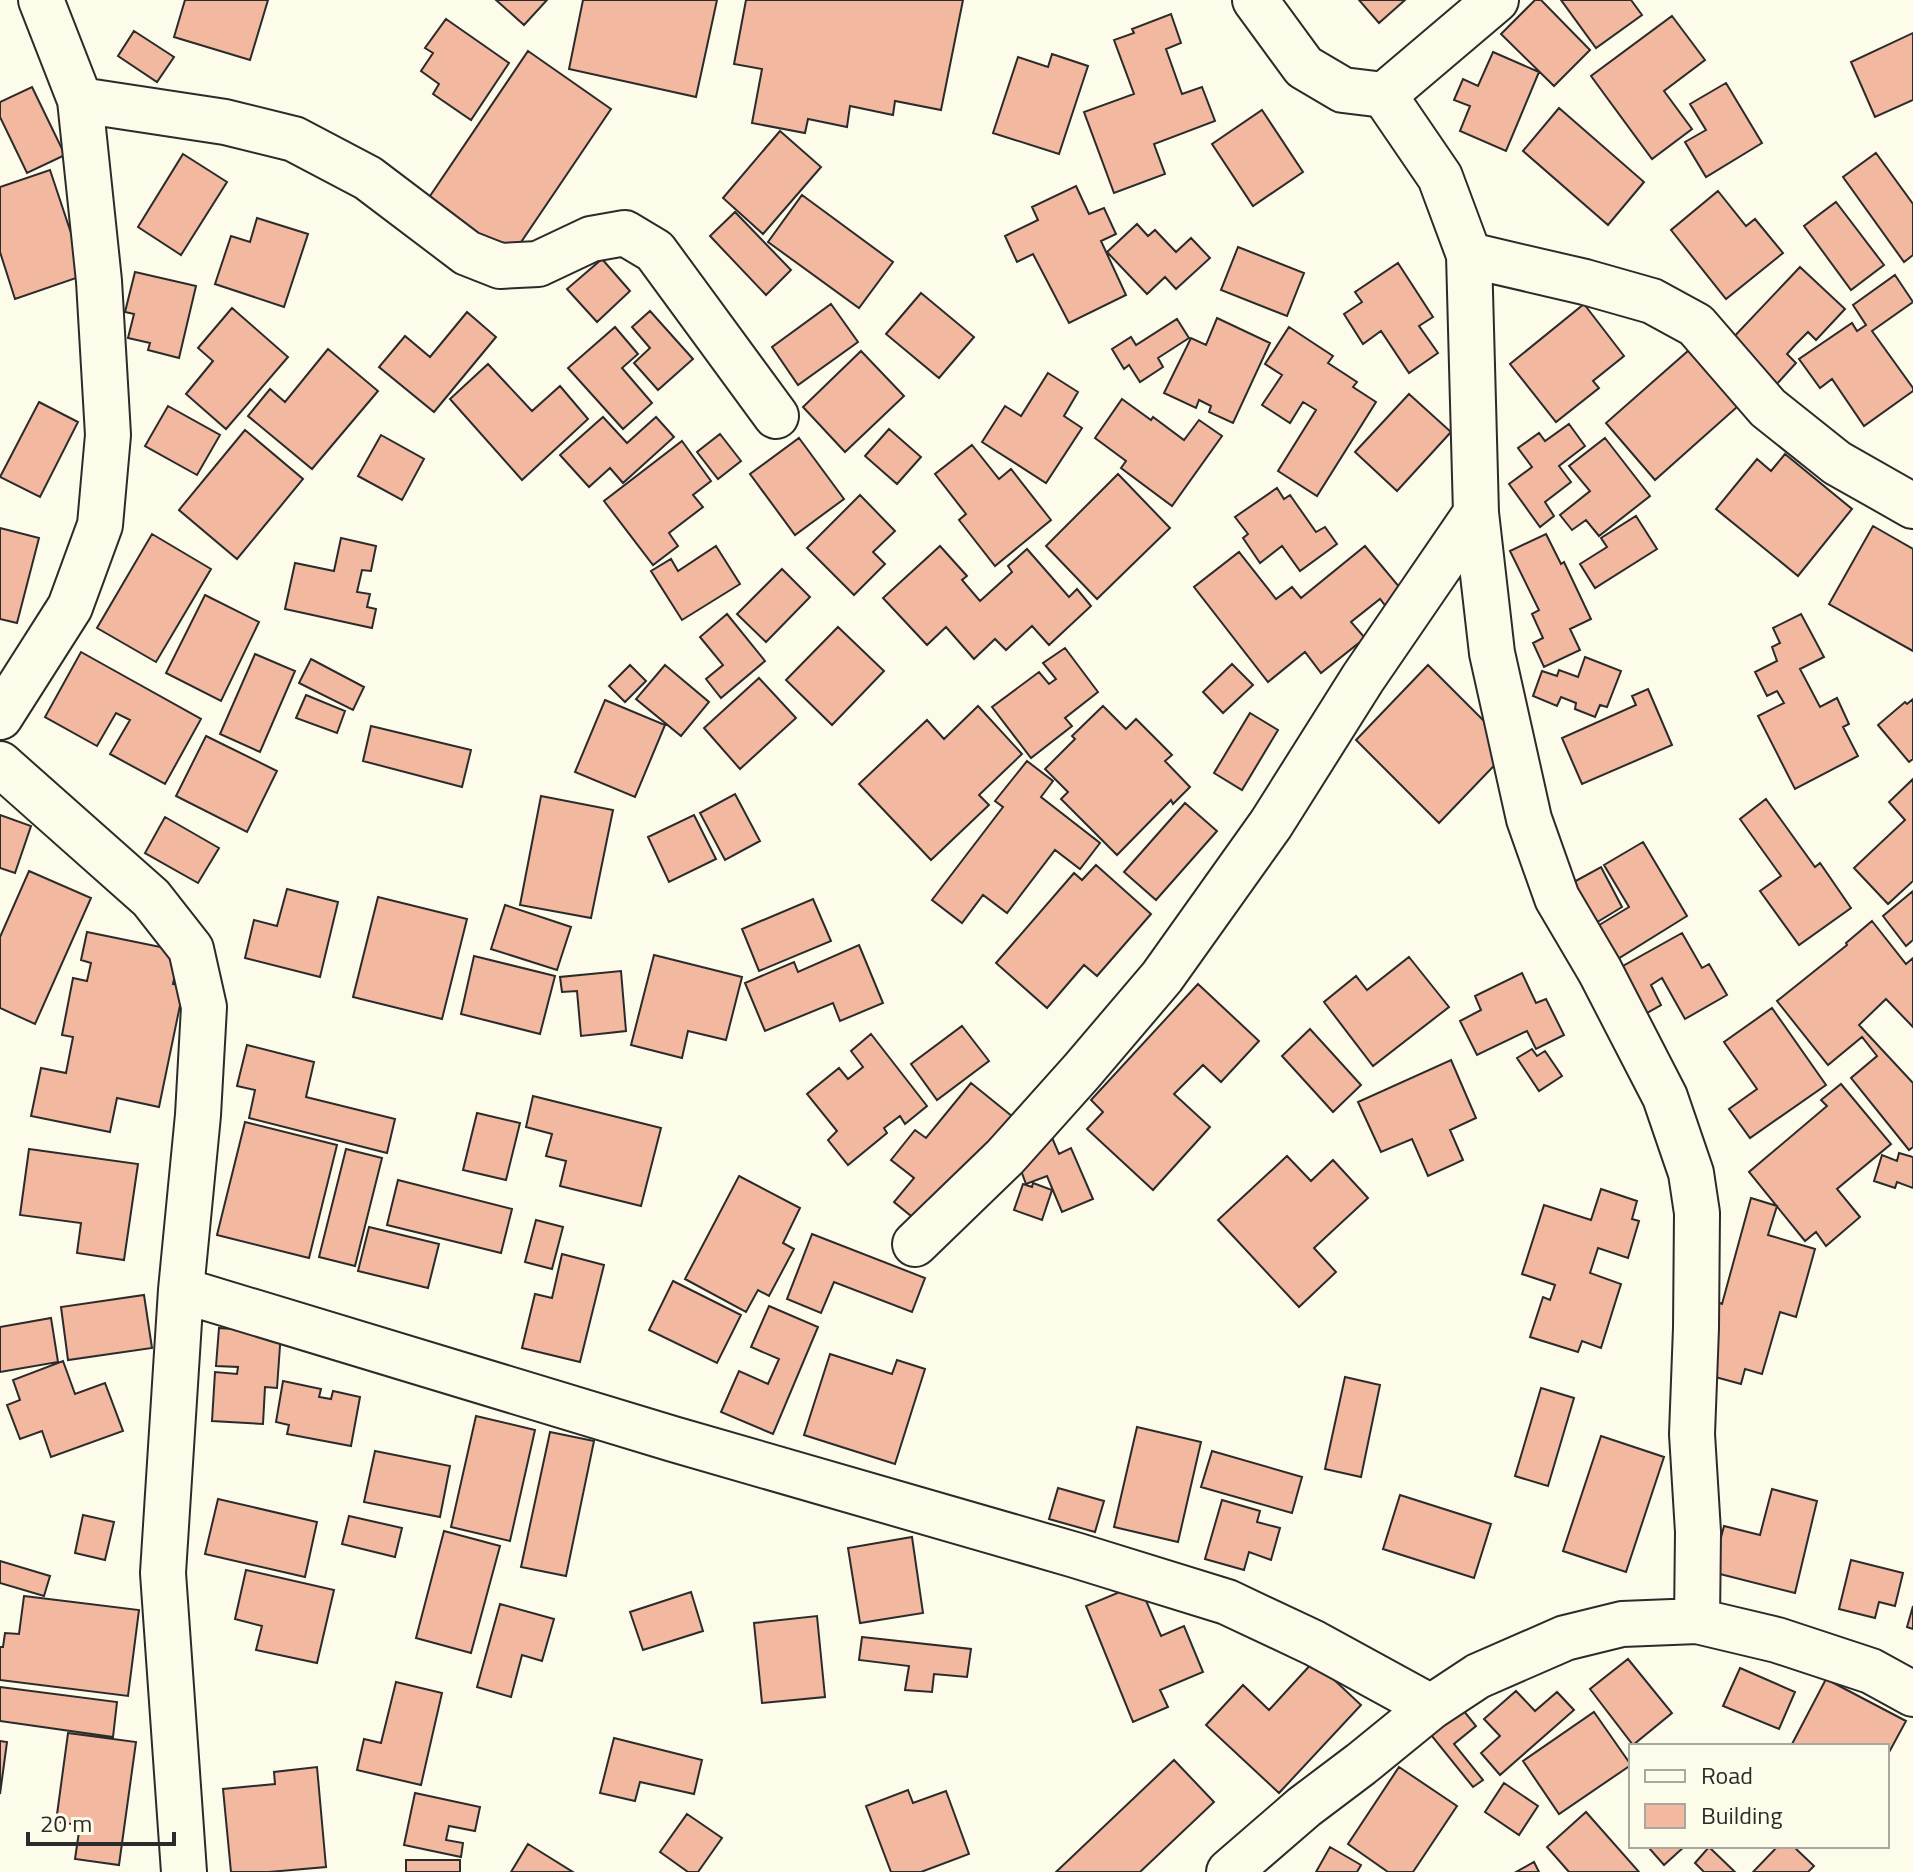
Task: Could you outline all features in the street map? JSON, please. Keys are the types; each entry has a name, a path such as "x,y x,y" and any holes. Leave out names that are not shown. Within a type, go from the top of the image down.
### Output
{"street":[{"path":"0,717 70,607 100,525 108,435 99,281 80,100 41,0"},
{"path":"1255,0 1304,67 1343,90 1384,95 1496,0"},
{"path":"1384,95 1440,177 1469,255 1476,513 1492,653 1529,819 1557,898 1600,971 1665,1097 1691,1173 1697,1213 1692,1434 1698,1532 1697,1621"},
{"path":"80,100 225,122 294,139 368,178 467,253 500,266 538,264 591,239 625,233 655,251 776,416"},
{"path":"1469,255 1652,301 1696,325 1768,408 1837,463 1913,506"},
{"path":"915,1244 1005,1157 1162,977 1271,824 1363,678 1476,513"},
{"path":"0,764 151,898 191,949 204,1007 198,1115 181,1290 163,1573 184,1872"},
{"path":"181,1290 658,1435 1227,1602 1314,1643 1431,1707"},
{"path":"1229,1872 1304,1807 1431,1707 1478,1676 1565,1638 1622,1624 1697,1621 1777,1640 1871,1671 1913,1694"}],"building":[{"path":"185,0 268,0 250,60 174,37"},
{"path":"496,0 547,0 524,25"},
{"path":"583,0 717,0 696,97 569,69"},
{"path":"746,0 963,0 941,110 895,101 893,115 850,106 847,127 808,119 805,133 752,123 762,69 734,64"},
{"path":"1359,0 1405,0 1379,23"},
{"path":"1535,0 1541,0 1590,50 1554,86 1501,34"},
{"path":"1561,0 1631,0 1642,15 1596,48"},
{"path":"1171,14 1181,43 1166,49 1182,94 1202,87 1215,121 1154,144 1165,174 1114,193 1084,112 1134,94 1114,40 1134,33 1132,29"},
{"path":"1672,16 1705,60 1664,91 1692,129 1652,159 1591,76"},
{"path":"446,19 509,63 471,120 433,94 439,84 421,71 433,53 425,48"},
{"path":"134,31 174,57 157,82 118,56"},
{"path":"1913,33 1913,100 1875,117 1851,62"},
{"path":"528,51 611,109 511,257 428,199"},
{"path":"1493,52 1539,72 1506,151 1460,131 1470,106 1454,100 1463,79 1478,86"},
{"path":"1052,54 1088,66 1059,154 993,133 1018,57 1048,67"},
{"path":"1726,83 1762,143 1706,177 1685,142 1706,130 1690,104"},
{"path":"32,87 65,155 27,173 0,117 0,102"},
{"path":"1559,108 1644,182 1608,225 1523,151"},
{"path":"1262,110 1303,172 1253,206 1212,144"},
{"path":"780,131 821,167 763,234 723,198"},
{"path":"1876,153 1913,204 1913,255 1904,262 1843,177"},
{"path":"183,154 227,182 181,255 138,227"},
{"path":"50,170 85,275 15,299 0,252 0,187"},
{"path":"1076,186 1089,214 1104,208 1116,234 1101,241 1126,295 1069,323 1033,254 1017,262 1005,236 1038,220 1032,207"},
{"path":"1718,191 1746,226 1755,219 1783,253 1726,299 1671,230"},
{"path":"802,195 893,262 859,308 768,242"},
{"path":"1836,202 1884,265 1851,290 1804,226"},
{"path":"735,212 791,270 766,295 710,236"},
{"path":"257,218 308,234 284,307 215,284 231,236 250,242"},
{"path":"1137,224 1148,236 1155,230 1176,252 1191,238 1210,258 1176,289 1165,277 1147,294 1107,252"},
{"path":"1238,247 1304,273 1287,316 1221,290"},
{"path":"602,259 630,291 597,322 567,289"},
{"path":"1398,263 1433,317 1419,326 1438,353 1409,373 1381,331 1363,344 1344,314 1362,302 1355,292"},
{"path":"1800,267 1845,309 1816,340 1808,332 1795,345 1787,354 1796,363 1775,386 1729,342"},
{"path":"135,272 196,286 179,358 148,350 150,343 128,338 134,314 125,312"},
{"path":"1895,275 1913,302 1872,331 1913,391 1864,426 1832,379 1820,388 1799,359 1852,323 1857,331 1866,325 1853,305"},
{"path":"921,293 974,337 939,378 886,334"},
{"path":"831,304 858,342 798,385 772,347"},
{"path":"1584,304 1624,356 1593,381 1599,388 1556,422 1510,364"},
{"path":"232,308 288,357 226,429 186,394 213,361 198,348"},
{"path":"650,311 693,359 658,390 634,363 650,348 632,327"},
{"path":"467,312 496,337 434,412 379,367 405,336 430,357"},
{"path":"1217,318 1270,343 1233,423 1209,412 1211,406 1199,400 1196,408 1164,393 1191,338 1206,345"},
{"path":"1177,319 1189,338 1158,358 1163,367 1140,382 1129,365 1124,369 1112,349 1131,337 1136,345"},
{"path":"615,327 638,354 622,368 652,403 623,429 568,368"},
{"path":"1289,327 1333,356 1328,363 1357,382 1353,387 1376,402 1317,496 1278,471 1316,410 1303,402 1290,423 1262,405 1282,375 1265,364"},
{"path":"1697,343 1746,399 1655,480 1606,423"},
{"path":"328,349 378,391 312,469 248,416 270,389 285,402"},
{"path":"861,351 904,396 845,452 803,407"},
{"path":"488,364 532,411 560,386 588,419 522,480 450,399"},
{"path":"1048,373 1078,392 1064,416 1082,428 1046,483 982,442 1005,406 1021,416"},
{"path":"1409,394 1451,432 1397,491 1355,452"},
{"path":"1122,399 1184,440 1199,420 1222,436 1172,506 1121,468 1126,461 1095,438"},
{"path":"39,402 78,422 40,497 0,477"},
{"path":"168,406 220,435 197,475 145,446"},
{"path":"603,417 627,443 656,417 674,437 623,483 610,468 589,487 560,455"},
{"path":"1569,424 1585,446 1559,466 1571,482 1545,502 1554,516 1540,527 1509,484 1532,467 1518,448 1539,433 1545,441"},
{"path":"889,429 921,457 897,484 865,456"},
{"path":"245,430 303,479 237,559 179,510"},
{"path":"720,434 741,461 718,479 697,452"},
{"path":"381,435 424,459 402,500 358,476"},
{"path":"799,438 844,499 795,535 750,474"},
{"path":"1605,438 1650,496 1599,536 1586,520 1572,530 1560,515 1590,491 1569,466"},
{"path":"682,441 711,481 693,495 703,507 669,533 678,546 653,565 604,501"},
{"path":"972,445 999,479 1011,469 1051,520 995,566 959,520 966,514 935,474"},
{"path":"1785,454 1852,509 1798,576 1716,509 1757,459 1771,471"},
{"path":"1118,474 1170,528 1097,599 1046,546"},
{"path":"1277,488 1284,499 1290,495 1316,532 1325,527 1337,544 1300,571 1282,546 1260,563 1243,538 1248,534 1235,517"},
{"path":"860,495 895,531 873,552 885,564 854,595 807,548"},
{"path":"1636,516 1657,549 1595,588 1580,564 1607,547 1601,538"},
{"path":"1873,526 1913,549 1913,651 1829,604"},
{"path":"0,528 39,538 17,623 0,619"},
{"path":"152,534 211,569 156,662 97,628"},
{"path":"1546,534 1561,564 1564,562 1591,619 1570,629 1580,650 1544,667 1533,643 1543,638 1532,614 1539,610 1510,551"},
{"path":"341,538 376,546 371,571 362,570 357,592 370,594 367,607 376,609 372,628 285,609 295,563 334,571"},
{"path":"716,546 740,584 682,620 651,571 671,559 678,571"},
{"path":"940,546 967,576 962,580 980,601 1012,572 1008,566 1027,549 1069,597 1077,589 1091,606 1049,645 1032,626 1006,650 995,639 974,659 946,627 927,645 883,598"},
{"path":"1365,546 1406,595 1388,609 1380,599 1351,622 1365,638 1321,673 1305,652 1268,682 1194,587 1239,552 1276,599 1292,587 1301,598"},
{"path":"782,569 810,597 766,642 737,614"},
{"path":"205,595 259,622 221,701 166,673"},
{"path":"727,614 765,661 721,698 706,679 723,665 700,637"},
{"path":"1801,614 1824,657 1800,669 1820,707 1837,698 1849,724 1843,727 1858,756 1795,789 1758,716 1784,703 1777,691 1767,696 1755,672 1777,661 1772,647 1780,643 1773,628"},
{"path":"838,627 884,671 832,725 786,680"},
{"path":"1065,648 1098,692 1065,718 1072,726 1031,758 992,707 1039,672 1049,684 1056,679 1043,663"},
{"path":"81,652 201,719 165,784 110,754 130,720 116,713 97,746 45,717"},
{"path":"255,654 295,671 260,752 220,734"},
{"path":"1585,657 1621,671 1607,707 1600,705 1595,717 1575,709 1576,703 1561,697 1557,706 1533,696 1542,671 1557,676 1559,670 1578,677"},
{"path":"311,659 364,687 353,710 299,683"},
{"path":"1232,664 1253,685 1223,713 1203,692"},
{"path":"630,665 646,681 625,702 609,686"},
{"path":"665,665 709,702 681,736 636,699"},
{"path":"1428,665 1511,748 1439,823 1356,740"},
{"path":"759,678 796,718 740,769 704,728"},
{"path":"1648,689 1672,745 1582,784 1562,738 1636,705 1632,696"},
{"path":"306,695 345,711 337,733 296,718"},
{"path":"1913,699 1913,759 1909,762 1878,725"},
{"path":"605,700 665,725 635,797 575,772"},
{"path":"978,706 1022,754 979,795 989,805 931,860 859,784 927,720 944,739"},
{"path":"1103,706 1126,729 1136,719 1172,755 1165,761 1190,787 1173,804 1171,800 1117,855 1061,799 1068,792 1045,769 1075,739 1072,736"},
{"path":"1250,713 1278,730 1242,790 1214,773"},
{"path":"371,726 471,750 462,787 363,761"},
{"path":"206,736 277,771 247,832 176,796"},
{"path":"1027,761 1053,781 1041,797 1100,843 1080,869 1055,850 1007,913 983,895 962,923 932,900 1003,807 995,801"},
{"path":"1913,779 1913,881 1888,904 1854,868 1905,820 1889,802"},
{"path":"735,794 760,841 725,860 700,813"},
{"path":"541,796 613,810 591,918 520,905"},
{"path":"1766,799 1815,867 1820,863 1851,908 1799,945 1760,891 1781,876 1740,819"},
{"path":"1185,803 1217,831 1156,900 1124,872"},
{"path":"0,815 31,826 15,873 0,868"},
{"path":"694,815 716,859 669,882 648,837"},
{"path":"165,817 219,848 198,883 145,853"},
{"path":"1643,842 1687,916 1616,960 1596,927 1629,907 1604,865"},
{"path":"1096,865 1151,914 1097,976 1084,965 1047,1008 996,963 1074,873 1082,880"},
{"path":"1601,867 1622,907 1594,924 1572,883"},
{"path":"29,871 91,898 35,1024 0,1008 0,937"},
{"path":"287,889 338,902 320,977 245,958 254,920 277,926"},
{"path":"1913,891 1913,940 1906,946 1883,916"},
{"path":"378,897 467,919 442,1019 353,997"},
{"path":"813,899 831,941 759,971 742,929"},
{"path":"505,905 571,927 557,970 491,949"},
{"path":"1872,921 1906,964 1913,958 1913,1027 1886,999 1859,1025 1913,1083 1913,1147 1909,1150 1851,1078 1877,1056 1862,1037 1828,1065 1777,1001"},
{"path":"87,932 180,951 173,984 184,986 159,1107 117,1098 110,1132 31,1116 41,1068 66,1073 73,1037 62,1035 73,978 87,981 91,963 81,960"},
{"path":"1682,933 1702,968 1709,964 1727,995 1685,1019 1662,978 1651,985 1661,1005 1633,1021 1614,971"},
{"path":"859,945 883,1003 840,1021 833,1003 765,1031 745,983 794,962 798,972"},
{"path":"654,955 742,977 726,1040 688,1031 682,1058 631,1045"},
{"path":"474,956 555,976 540,1034 461,1014"},
{"path":"1409,957 1449,1007 1373,1066 1324,1002 1356,976 1367,990"},
{"path":"621,971 626,1031 581,1036 577,991 562,992 560,977"},
{"path":"1522,973 1536,1003 1546,999 1564,1035 1536,1049 1527,1031 1477,1055 1460,1021 1481,1010 1475,996"},
{"path":"1198,984 1259,1041 1221,1082 1203,1065 1174,1094 1210,1127 1153,1190 1087,1129 1103,1112 1091,1100"},
{"path":"1772,1008 1826,1085 1750,1138 1729,1109 1757,1089 1724,1042"},
{"path":"962,1026 989,1061 937,1100 911,1064"},
{"path":"1310,1029 1361,1085 1333,1112 1282,1056"},
{"path":"871,1034 927,1106 905,1124 900,1116 884,1128 887,1133 848,1165 828,1140 837,1131 807,1094 839,1068 848,1079 863,1067 851,1051"},
{"path":"247,1045 314,1062 306,1097 395,1119 387,1153 249,1118 255,1090 237,1086"},
{"path":"1532,1049 1537,1056 1545,1051 1562,1076 1539,1091 1517,1058"},
{"path":"1451,1060 1476,1118 1450,1130 1463,1160 1428,1176 1412,1139 1381,1152 1358,1102"},
{"path":"971,1083 1018,1121 927,1229 894,1202 914,1178 891,1160 915,1130 926,1138"},
{"path":"1841,1084 1891,1144 1837,1189 1860,1217 1826,1246 1816,1232 1805,1241 1749,1172 1827,1106 1821,1100"},
{"path":"533,1096 661,1128 641,1206 560,1186 566,1161 546,1156 552,1134 526,1127"},
{"path":"477,1113 520,1123 506,1180 463,1170"},
{"path":"245,1122 337,1145 309,1258 217,1235"},
{"path":"1050,1133 1059,1154 1071,1148 1093,1199 1062,1212 1047,1176 1026,1184 1013,1149"},
{"path":"29,1149 138,1164 124,1260 77,1253 81,1223 20,1215"},
{"path":"346,1149 382,1158 355,1266 319,1257"},
{"path":"1899,1153 1913,1157 1913,1188 1897,1182 1895,1188 1874,1181 1882,1155 1897,1161"},
{"path":"1287,1156 1311,1181 1333,1160 1368,1198 1314,1248 1336,1272 1299,1307 1218,1220"},
{"path":"739,1176 800,1208 783,1243 794,1249 769,1296 758,1290 746,1312 685,1279"},
{"path":"398,1180 512,1209 501,1253 387,1225"},
{"path":"1033,1183 1052,1190 1042,1220 1014,1210 1023,1184 1032,1187"},
{"path":"1601,1189 1637,1201 1632,1219 1639,1221 1628,1258 1598,1248 1590,1273 1621,1284 1601,1348 1582,1341 1578,1352 1530,1337 1543,1297 1550,1300 1555,1285 1522,1274 1544,1205 1591,1220"},
{"path":"1751,1198 1777,1206 1768,1235 1815,1249 1796,1317 1780,1312 1762,1374 1745,1369 1741,1384 1697,1372 1717,1302 1722,1304"},
{"path":"536,1220 563,1227 552,1269 525,1262"},
{"path":"369,1227 439,1244 428,1288 358,1271"},
{"path":"812,1234 925,1278 912,1312 834,1282 821,1313 787,1299"},
{"path":"562,1254 604,1265 580,1362 522,1348 535,1294 552,1298"},
{"path":"673,1281 741,1315 717,1363 649,1330"},
{"path":"144,1295 152,1348 68,1360 61,1307"},
{"path":"769,1306 818,1327 773,1434 721,1412 739,1371 768,1384 779,1359 751,1347"},
{"path":"51,1318 58,1362 0,1372 0,1327"},
{"path":"219,1328 281,1332 277,1388 265,1387 263,1424 212,1421 215,1372 237,1374 238,1367 216,1366"},
{"path":"830,1354 892,1374 897,1360 925,1369 895,1464 804,1435"},
{"path":"63,1361 75,1394 105,1383 123,1431 51,1457 42,1431 20,1439 7,1405 20,1400 13,1380"},
{"path":"1345,1377 1380,1385 1361,1477 1325,1469"},
{"path":"283,1381 321,1389 319,1397 331,1399 333,1391 360,1397 351,1446 287,1434 289,1425 276,1422"},
{"path":"1541,1388 1574,1398 1548,1486 1515,1476"},
{"path":"476,1416 535,1430 510,1541 451,1527"},
{"path":"1137,1427 1201,1442 1178,1542 1114,1527"},
{"path":"550,1432 594,1441 566,1576 521,1567"},
{"path":"1601,1436 1664,1457 1626,1572 1563,1551"},
{"path":"375,1451 450,1466 440,1517 364,1502"},
{"path":"1212,1451 1302,1477 1292,1513 1201,1487"},
{"path":"1058,1488 1104,1501 1095,1532 1049,1519"},
{"path":"1772,1489 1817,1501 1795,1593 1712,1572 1724,1526 1760,1535"},
{"path":"1400,1495 1491,1524 1474,1578 1383,1549"},
{"path":"218,1499 317,1522 305,1577 205,1554"},
{"path":"1222,1500 1260,1511 1257,1522 1280,1528 1271,1560 1249,1552 1244,1570 1205,1559"},
{"path":"83,1515 114,1522 105,1560 75,1553"},
{"path":"349,1516 402,1528 395,1557 342,1544"},
{"path":"444,1531 500,1546 471,1653 416,1638"},
{"path":"912,1537 923,1613 860,1623 848,1548"},
{"path":"1851,1560 1903,1573 1895,1606 1879,1602 1875,1618 1839,1609"},
{"path":"0,1561 50,1576 44,1596 0,1583"},
{"path":"246,1570 334,1590 317,1663 256,1650 262,1626 235,1619"},
{"path":"1139,1584 1161,1636 1184,1626 1203,1672 1160,1690 1168,1707 1133,1722 1086,1606"},
{"path":"691,1592 703,1631 643,1650 630,1612"},
{"path":"24,1596 139,1610 128,1696 0,1680 0,1647 3,1647 5,1633 19,1634"},
{"path":"500,1604 554,1619 542,1661 522,1655 511,1697 477,1687"},
{"path":"1913,1606 1913,1629 1907,1627"},
{"path":"817,1616 825,1697 762,1703 754,1623"},
{"path":"862,1637 971,1649 967,1677 934,1674 932,1692 905,1690 909,1666 859,1660"},
{"path":"1628,1659 1672,1713 1632,1744 1590,1689"},
{"path":"1314,1661 1361,1705 1279,1793 1206,1725 1243,1685 1269,1710"},
{"path":"1740,1668 1795,1692 1779,1729 1723,1706"},
{"path":"1826,1679 1906,1721 1889,1752 1889,1744 1792,1744"},
{"path":"396,1682 442,1693 421,1785 357,1770 364,1739 381,1743"},
{"path":"0,1687 117,1702 113,1737 0,1721"},
{"path":"1516,1691 1535,1711 1557,1692 1574,1710 1500,1775 1481,1753 1500,1736 1484,1719"},
{"path":"1455,1700 1476,1726 1454,1744 1483,1780 1473,1787 1423,1725"},
{"path":"1594,1712 1629,1766 1559,1814 1523,1761"},
{"path":"68,1733 136,1742 119,1865 75,1859 80,1825 56,1822"},
{"path":"614,1738 702,1760 694,1794 640,1782 635,1801 600,1793"},
{"path":"0,1741 7,1742 0,1794"},
{"path":"1174,1760 1214,1802 1140,1872 1056,1872"},
{"path":"317,1767 326,1867 231,1872 223,1789 275,1784 274,1772"},
{"path":"1399,1767 1457,1806 1413,1872 1388,1872 1348,1844"},
{"path":"1504,1783 1538,1806 1519,1835 1485,1812"},
{"path":"908,1790 913,1803 946,1791 969,1854 921,1872 891,1872 866,1806"},
{"path":"415,1793 480,1807 475,1831 449,1826 446,1840 463,1843 461,1857 404,1845"},
{"path":"1586,1812 1639,1872 1569,1872 1547,1847"},
{"path":"687,1814 722,1838 698,1872 688,1872 660,1852"},
{"path":"528,1844 573,1872 511,1872"},
{"path":"1330,1847 1361,1865 1357,1872 1316,1872"},
{"path":"1649,1848 1683,1848 1664,1865"},
{"path":"1710,1848 1735,1872 1704,1872 1695,1863"},
{"path":"1776,1848 1795,1848 1814,1866 1808,1872 1753,1872"},
{"path":"406,1860 460,1860 460,1872 406,1872"},
{"path":"1534,1862 1539,1872 1516,1872"}]}
